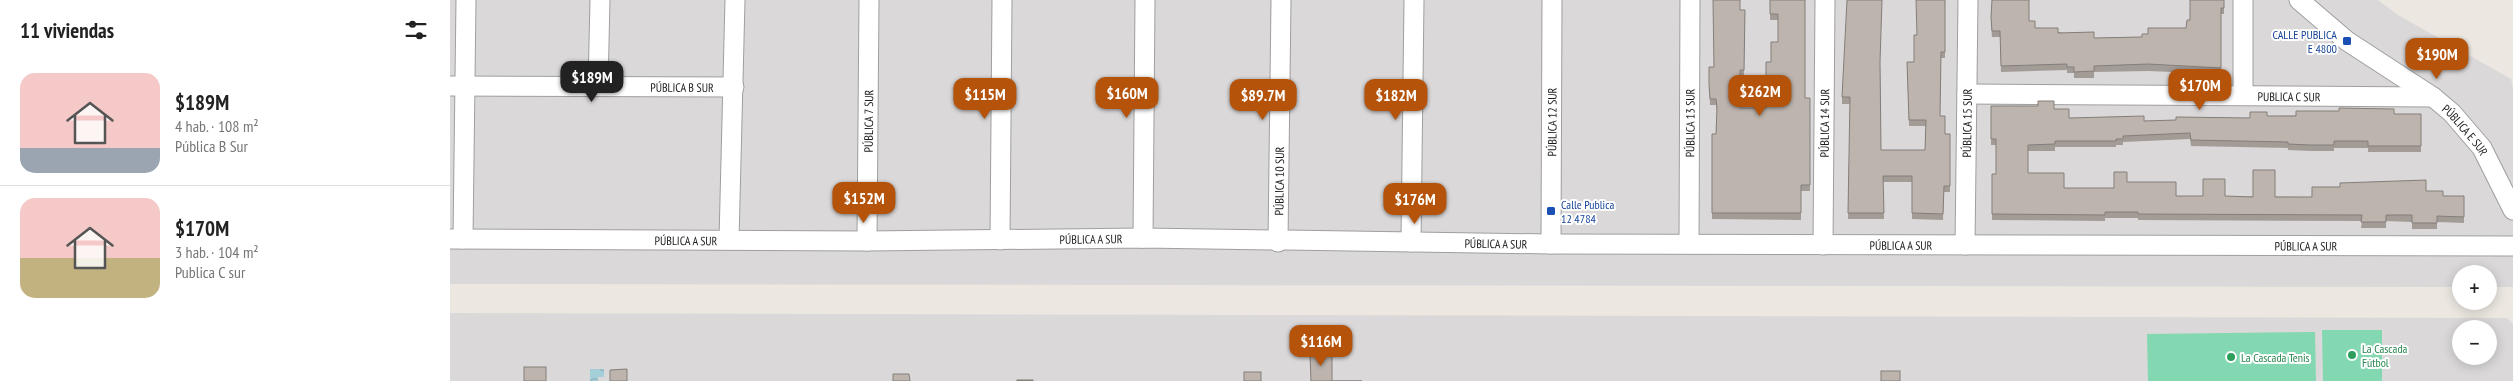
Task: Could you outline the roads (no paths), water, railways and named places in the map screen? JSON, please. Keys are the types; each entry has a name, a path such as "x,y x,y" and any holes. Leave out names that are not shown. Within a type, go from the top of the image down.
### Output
{"street":[{"path":"457,239 457,86 466,0"},
{"path":"598,86 600,0"},
{"path":"729,240 735,0"},
{"name":"PÚBLICA 7 SUR","path":"867,241 869,0"},
{"path":"1000,240 1002,0"},
{"path":"1143,238 1145,0"},
{"name":"PÚBLICA 10 SUR","path":"1278,242 1281,0"},
{"path":"1411,242 1414,0"},
{"name":"PÚBLICA 12 SUR","path":"1551,244 1552,0"},
{"name":"PÚBLICA 13 SUR","path":"1689,244 1690,0"},
{"name":"PÚBLICA 14 SUR","path":"1823,245 1825,0"},
{"name":"PÚBLICA 15 SUR","path":"1965,245 1968,0"},
{"path":"2243,0 2243,94"},
{"name":"PÚBLICA E SUR","path":"2299,0 2347,41 2433,97 2452,113 2482,148 2513,210"},
{"name":"PÚBLICA B SUR","path":"457,86 734,87"},
{"name":"PUBLICA C SUR","path":"1967,94 2243,94 2433,97"},
{"name":"PÚBLICA A SUR","path":"457,239 867,241 1143,238 1278,242 1551,244 2513,246"}],"water":[{"path":"590,369 604,369 604,377 598,377 598,381 590,381"}],"place":[{"name":"CALLE PUBLICA E 4800","path":"2347,41"},
{"name":"Calle Publica 12 4784","path":"1551,211"},
{"name":"La Cascada Fútbol","path":"2352,355"},
{"name":"La Cascada Tenis","path":"2231,357"}]}
